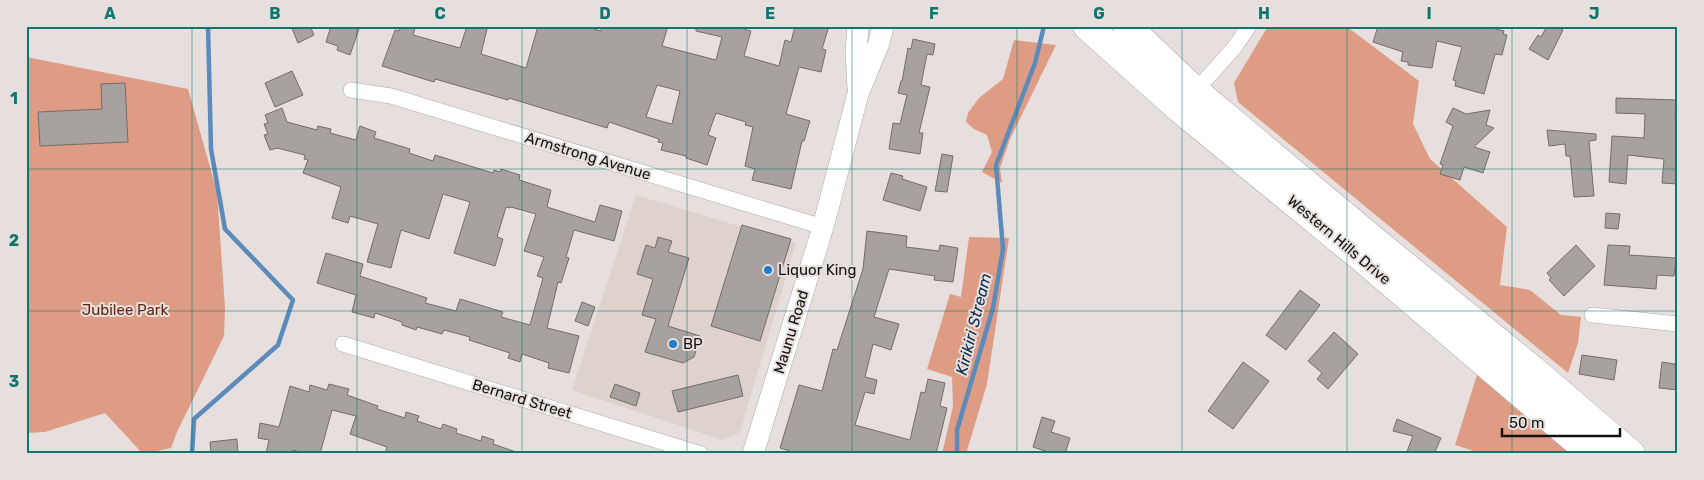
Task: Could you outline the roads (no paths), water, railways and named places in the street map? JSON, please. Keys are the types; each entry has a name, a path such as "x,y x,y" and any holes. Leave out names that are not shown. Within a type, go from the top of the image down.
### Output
{"highway":[{"name":"Western Hills Drive","path":"1087,26 1188,100 1370,251 1592,454"},
{"name":"Western Hills Drive","path":"1127,26 1188,100"},
{"name":"Western Hills Drive","path":"1370,251 1532,370 1631,454"}],"main road":[{"name":"Maunu Road","path":"858,26 856,52 858,94"},
{"name":"Maunu Road","path":"753,454 823,227 858,94 879,43 883,26"}],"street":[{"path":"1188,100 1234,48 1248,26"},
{"name":"Armstrong Avenue","path":"352,90 391,96 823,227"},
{"path":"1592,315 1678,324"},
{"name":"Bernard Street","path":"342,344 701,454"}],"waterway":[{"path":"192,454 194,419 278,345 293,300 225,229 211,149 208,26"},
{"name":"Kirikiri Stream","path":"957,454 957,430 993,308 1003,249 996,165 1035,63 1044,26"}],"place":[{"name":"Liquor King","path":"768,270"},
{"name":"BP","path":"673,344"}],"park label":[{"name":"Jubilee Park","path":"125,310"}]}
